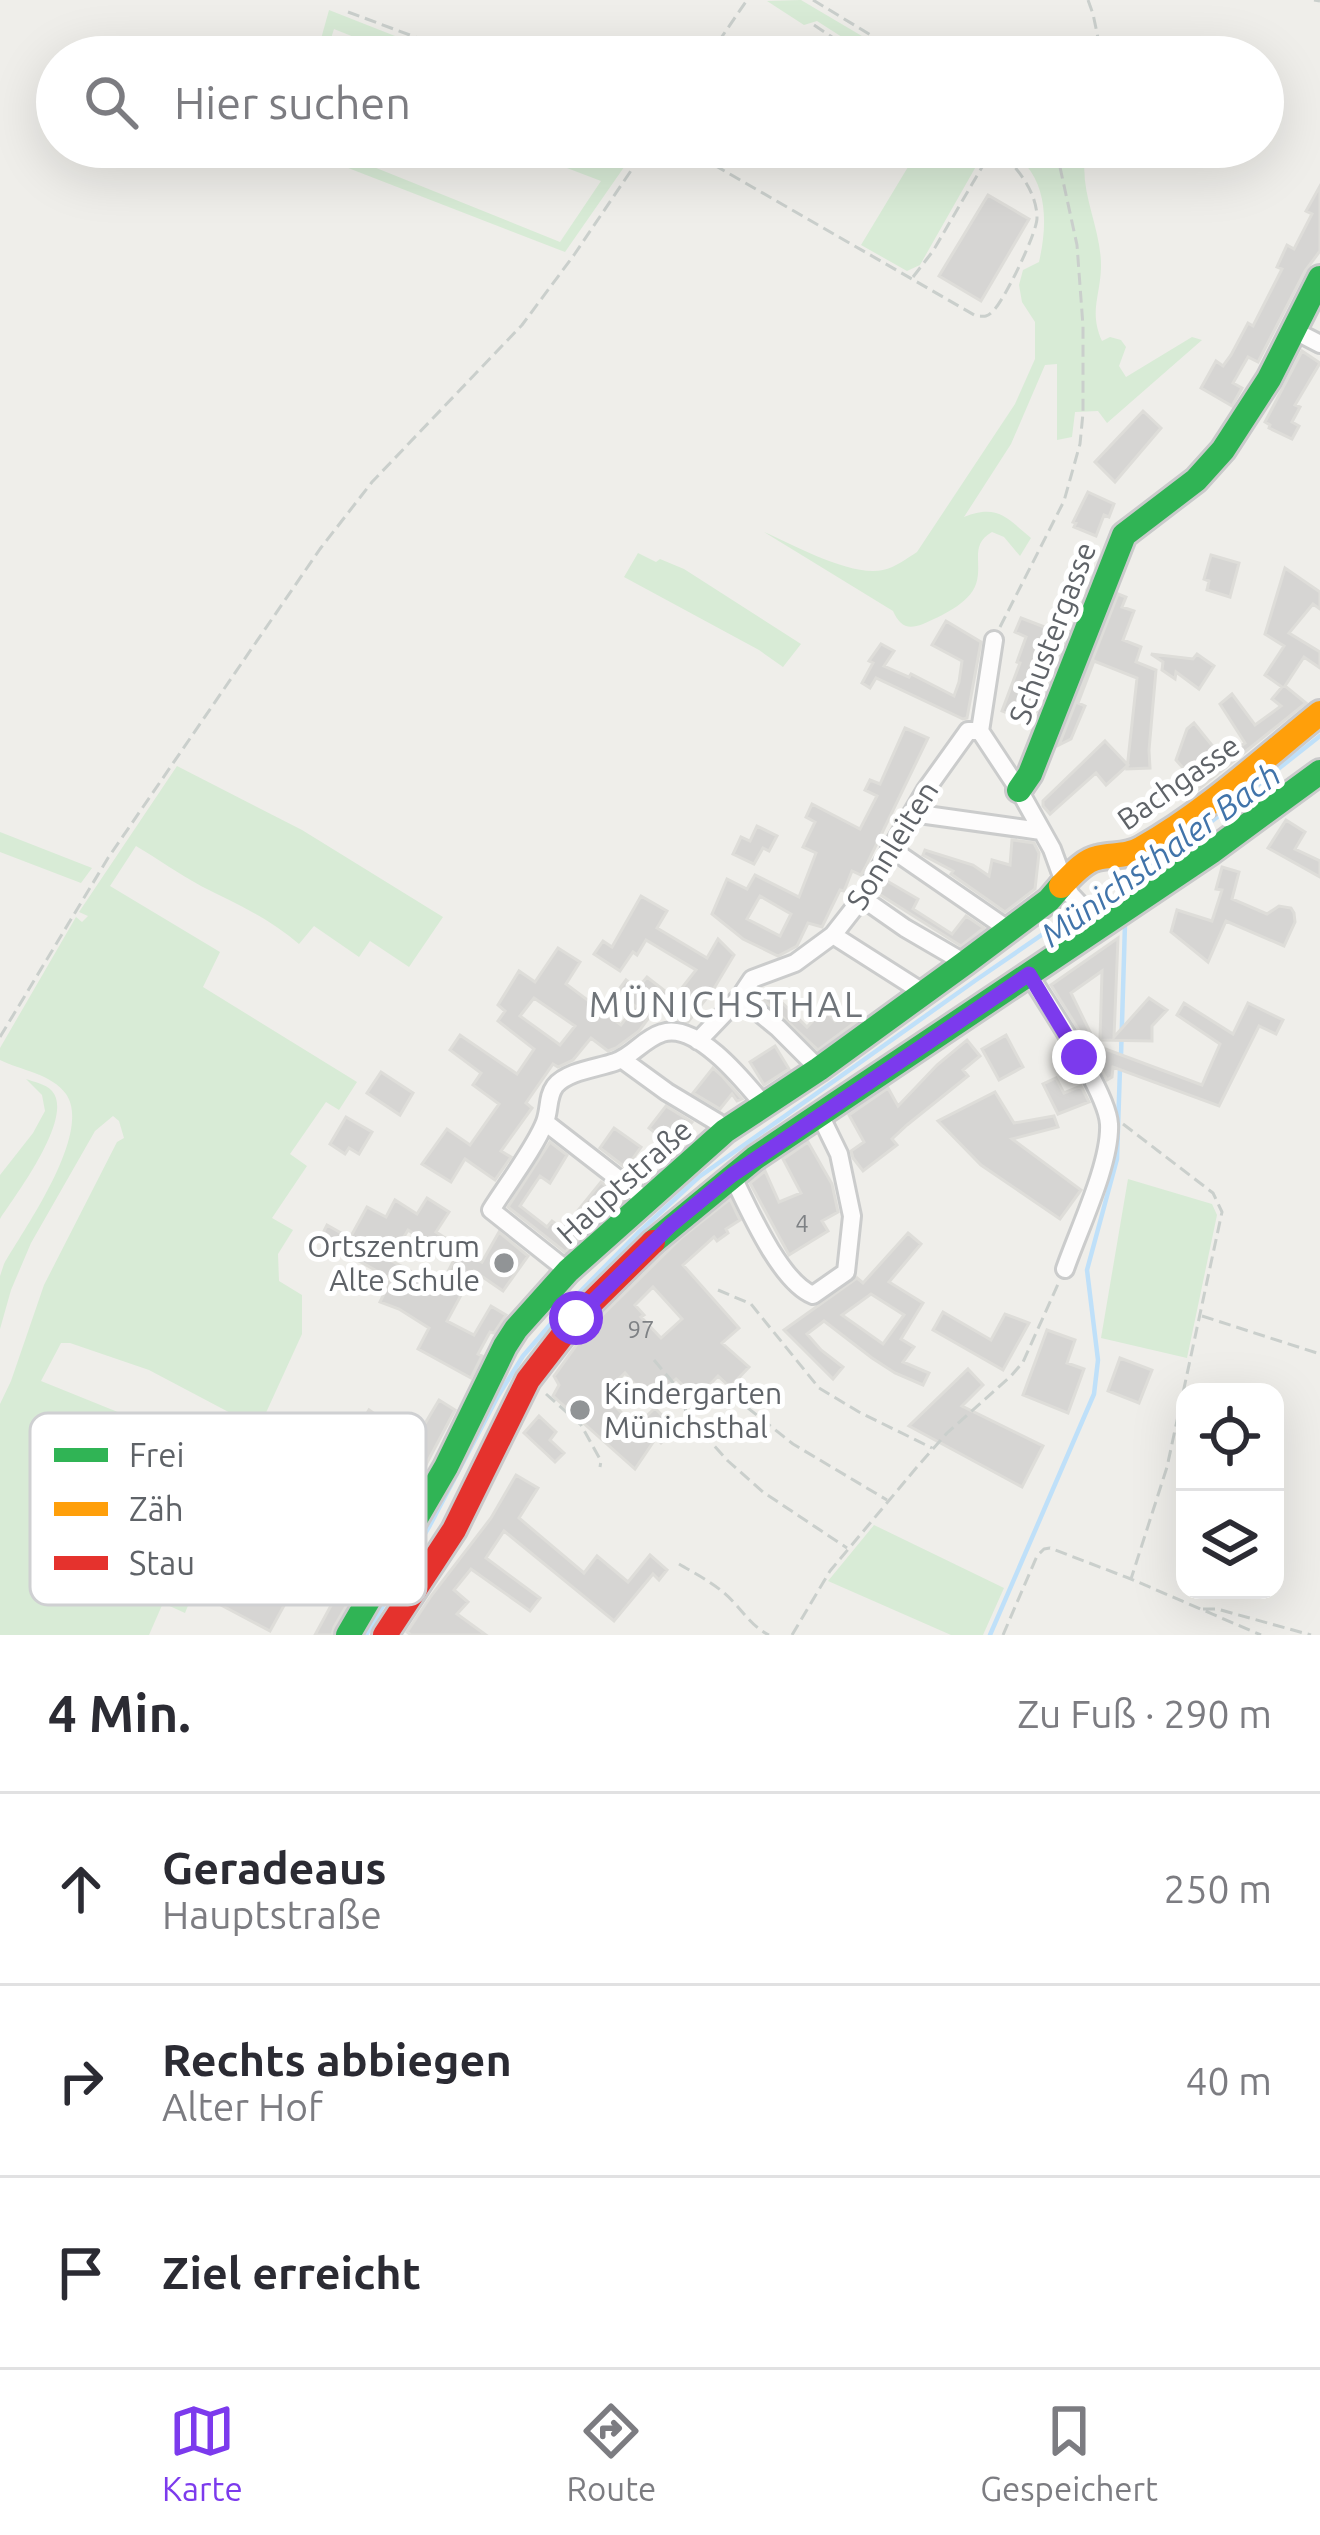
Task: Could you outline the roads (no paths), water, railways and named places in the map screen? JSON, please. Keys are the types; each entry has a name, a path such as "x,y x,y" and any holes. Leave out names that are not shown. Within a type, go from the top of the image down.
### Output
{"street":[{"name":"Schustergasse","path":"1019,790 1030,774 1124,535 1187,488 1238,431 1320,278"},
{"path":"1293,330 1320,344"},
{"path":"994,640 980,731 1052,849 1067,889 1110,915"},
{"name":"Bachgasse","path":"1067,889 1088,861 1141,849 1320,713"},
{"name":"Sonnleiten","path":"698,1041 752,979 795,963 832,934 862,898 968,731 980,731"},
{"name":"Hauptstraße","path":"426,1501 505,1346 562,1308 732,1175 1110,915 1266,814 1320,772"},
{"path":"912,813 1041,831"},
{"path":"890,848 1009,931"},
{"name":"Hauptstraße","path":"426,1573 454,1530 562,1308 568,1271 725,1131 819,1069 1067,889"},
{"path":"862,898 964,963"},
{"path":"832,934 924,993"},
{"path":"1029,974 1079,1057 1109,1121 1104,1159 1065,1269"},
{"path":"740,997 819,1069"},
{"path":"568,1271 491,1210 545,1122 551,1091 561,1079 623,1060 646,1039 669,1030 698,1041 727,1063 764,1105"},
{"path":"623,1060 725,1131"},
{"path":"732,1175 759,1231 798,1289 813,1295 846,1272 852,1216 839,1154 820,1115"},
{"path":"545,1122 647,1201"},
{"name":"Hauptstraße","path":"348,1635 366,1605"},
{"name":"Hauptstraße","path":"385,1635 405,1605"}],"waterway":[{"name":"Münichsthaler Bach","path":"569,1303 699,1177 976,980 1126,877 1179,847 1320,736"},
{"path":"1125,900 1126,877"},
{"path":"1121,1056 1125,924"},
{"path":"990,1635 1094,1394 1098,1360 1087,1270 1117,1159 1120,1068"},
{"name":"Münichsthaler Bach","path":"426,1532 498,1396 523,1356 561,1312"},
{"name":"Münichsthaler Bach","path":"366,1635 383,1605"}],"place":[{"name":"Ortszentrum Alte Schule","path":"504,1263"},
{"name":"Kindergarten Münichsthal","path":"580,1410"}],"district":[{"name":"MÜNICHSTHAL","path":"727,1003"}]}
